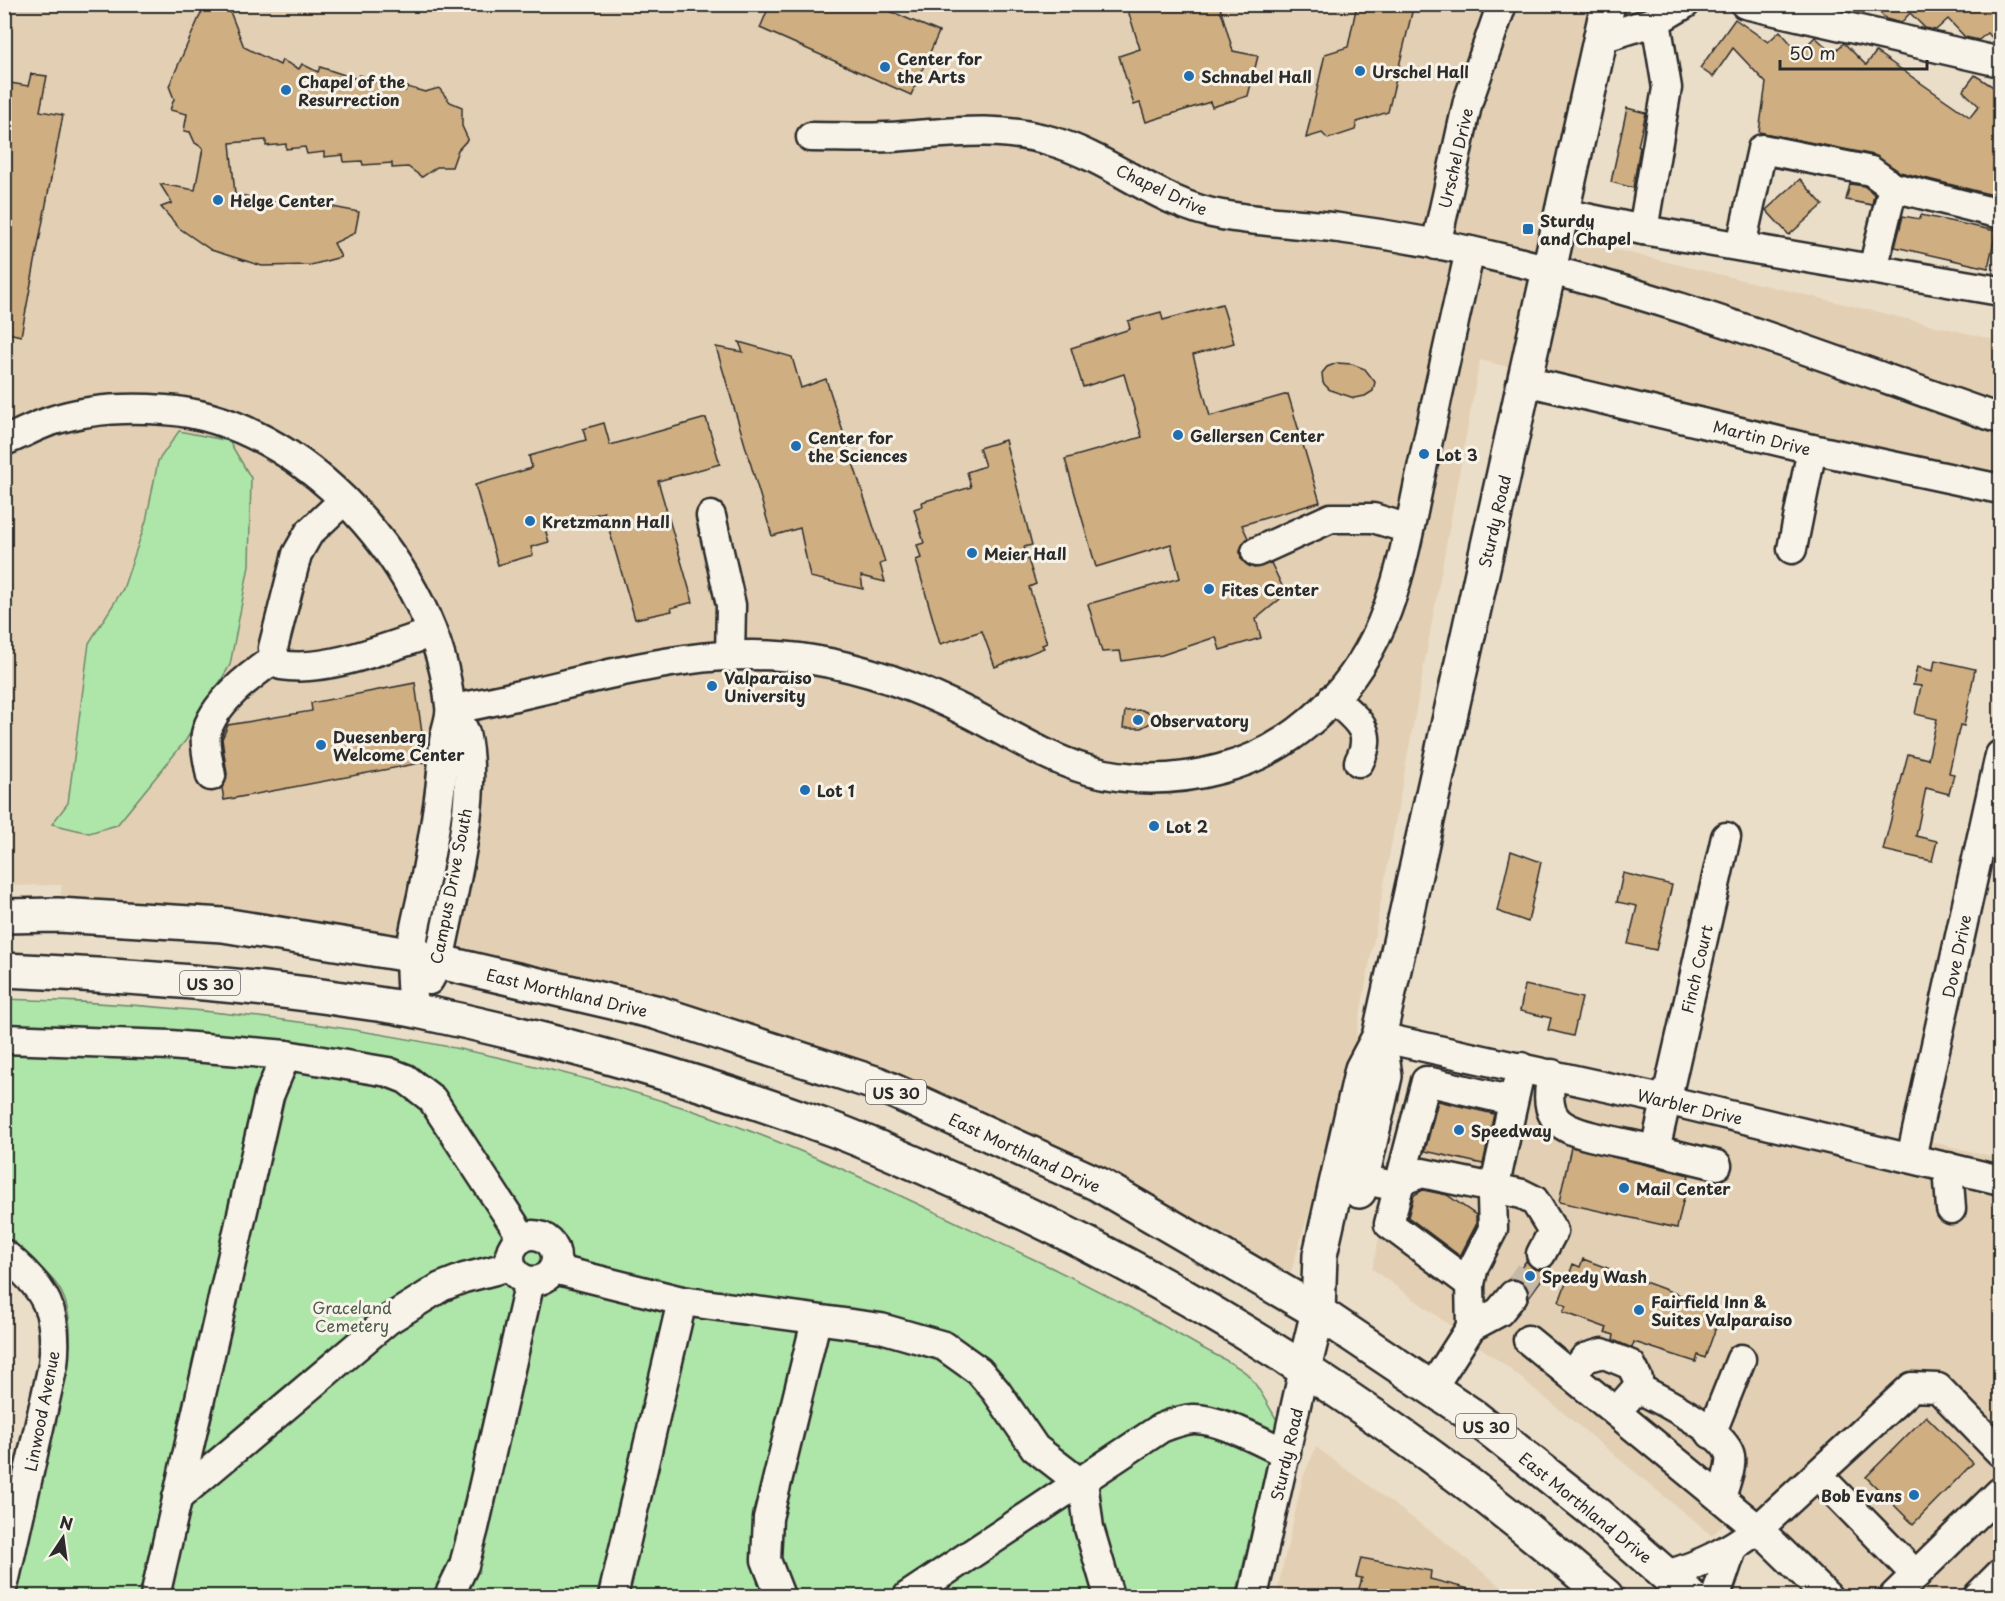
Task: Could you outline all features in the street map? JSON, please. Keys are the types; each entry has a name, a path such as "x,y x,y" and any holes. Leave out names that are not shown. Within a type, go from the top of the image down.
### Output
{"main road":[{"name":"Sturdy Road","path":"1304,1369 1318,1312 1320,1256 1362,1069 1379,1037 1608,4"},
{"name":"East Morthland Drive","path":"4,916 58,915 223,925 425,959 655,1012 878,1084 1098,1184 1318,1312 1432,1388 1501,1438 1679,1586"},
{"name":"US 30","path":"4,970 141,976 263,988 413,1010 670,1075 835,1129 1006,1203 1152,1278 1304,1369 1438,1462 1557,1554 1606,1596"},
{"name":"Sturdy Road","path":"1318,1312 1341,1267 1385,1076 1379,1037"}],"street":[{"name":"Urschel Drive","path":"1437,245 1468,101 1502,4"},
{"path":"1601,38 1656,21 1685,4"},
{"path":"1745,4 2001,62"},
{"path":"1643,230 1667,88 1656,21"},
{"name":"Chapel Drive","path":"810,137 903,136 967,130 1012,132 1068,146 1170,197 1220,215 1345,229 1470,251 1643,294 2001,419"},
{"path":"1741,246 1762,149 1871,171 1893,188 2001,214"},
{"path":"1873,269 1893,188"},
{"path":"1562,213 1643,230 2001,291"},
{"path":"451,709 624,670 730,657 768,656 812,659 897,681 951,704 1056,759 1125,778 1162,779 1200,774 1242,764 1277,747 1314,720 1370,649 1387,610 1409,529 1470,251"},
{"name":"Martin Drive","path":"1525,381 1812,449 2001,489"},
{"name":"Campus Drive South","path":"4,441 51,421 87,412 130,408 167,410 205,417 241,429 277,447 309,469 344,500 388,552 405,578 441,659 451,709 464,731 468,764 467,802 413,1010"},
{"path":"1792,549 1812,449"},
{"path":"344,500 309,533 297,554 273,648 280,665 296,668 356,656 431,633"},
{"path":"711,516 731,605 730,657"},
{"path":"1256,552 1331,518 1373,518 1409,529"},
{"path":"211,776 206,734 214,717 225,700 275,657"},
{"path":"1333,698 1365,731 1364,752 1359,762"},
{"name":"Dove Drive","path":"1911,1158 2001,755"},
{"name":"Finch Court","path":"1655,1150 1726,837"},
{"name":"Warbler Drive","path":"1379,1037 1666,1100 2001,1180"},
{"path":"4,1039 170,1045 286,1055 388,1072 418,1087 432,1099 522,1237"},
{"path":"155,1596 269,1096 286,1055"},
{"path":"1471,1327 1470,1284 1474,1266 1493,1229 1494,1189 1521,1067"},
{"path":"1552,1074 1548,1090 1550,1101 1556,1120 1568,1131 1717,1165"},
{"path":"1470,1284 1389,1224 1426,1081 1513,1101"},
{"path":"1948,1167 1951,1209"},
{"path":"1364,1169 1389,1185 1422,1173 1522,1194 1534,1200 1543,1210 1553,1231 1541,1254"},
{"path":"449,1596 460,1575 474,1528 532,1272 557,1259 550,1241 543,1236 531,1234 522,1237 511,1251 532,1272"},
{"name":"Linwood Avenue","path":"4,1254 28,1276 44,1296 53,1316 56,1339 53,1365 4,1583"},
{"path":"177,1498 388,1320 441,1287 464,1278 532,1272 682,1301 816,1321 881,1328 944,1346 979,1371 1035,1448 1084,1489 1089,1528 1109,1596"},
{"path":"1432,1388 1471,1327 1499,1312 1513,1295"},
{"path":"613,1596 682,1301"},
{"path":"780,1596 771,1580 766,1560 768,1518 816,1321"},
{"path":"1528,1340 1758,1529 1827,1596"},
{"path":"1572,1375 1585,1358 1602,1353 1631,1365 1638,1379 1637,1388 1616,1412"},
{"path":"1711,1434 1742,1359"},
{"name":"Sturdy Road","path":"1253,1596 1304,1369"},
{"path":"1637,1388 1681,1410 1728,1448 1731,1459 1721,1498"},
{"path":"1679,1586 1711,1560 1732,1549 1758,1529 1912,1388 1938,1388 2001,1452"},
{"path":"908,1596 1161,1428 1180,1421 1195,1419 1210,1422 1286,1453"},
{"path":"1818,1475 1916,1575"},
{"path":"1894,1596 2001,1492"},
{"path":"1716,1596 1732,1549"},
{"path":"1978,1596 2001,1574"},
{"path":"1989,1596 2001,1585"}],"shaded area":[{"name":"Valparaiso University","path":"4,5 1617,5 1575,240 2000,341 2000,487 1480,360 1347,1087 1289,1278 878,1084 410,955 58,915 62,885 5,886"},
{"path":"1417,1068 1523,1091 1528,1069 1910,1158 1916,1138 2000,1158 2000,1596 1846,1596 1748,1499 1712,1536 1510,1369 1372,1269"},
{"path":"1316,1447 1440,1538 1513,1596 1276,1596 1303,1477"}],"green space":[{"path":"179,431 229,441 251,478 249,566 230,665 186,740 117,825 89,833 52,824 68,803 89,643 123,589 146,521 158,461"},
{"name":"Graceland Cemetery","path":"4,999 178,1009 350,1030 521,1063 605,1084 688,1109 775,1141 861,1177 1051,1267 1237,1366 1255,1384 1277,1420 1236,1596 13,1596 70,1346 70,1325 63,1294 55,1283 35,1263 5,1241"}],"building":[{"name":"Chapel of the Resurrection","path":"205,4 227,4 244,47 280,65 282,60 299,69 302,64 318,72 320,67 357,79 359,75 377,82 380,78 405,91 407,87 425,92 439,88 450,102 462,107 462,126 468,139 458,150 452,167 437,167 422,177 408,167 392,168 392,163 363,165 362,161 344,162 343,155 324,157 324,152 307,154 305,147 286,149 286,144 266,146 266,140 230,143 235,194 290,205 291,199 359,212 355,233 334,243 341,257 311,265 262,266 211,250 179,228 161,207 172,203 160,184 195,190 203,148 195,143 190,132 184,131 187,114 170,110 174,99 169,86"},
{"name":"Center for the Arts","path":"770,4 887,4 885,9 939,32 911,95 760,28"},
{"name":"Schnabel Hall","path":"1126,4 1219,4 1233,51 1258,56 1248,96 1212,107 1210,102 1146,122 1140,103 1134,105 1119,56 1140,49"},
{"name":"Urschel Hall","path":"1357,4 1414,4 1388,112 1357,122 1355,130 1328,139 1322,133 1306,138 1325,54 1348,47"},
{"path":"1871,4 2001,4 2001,45 1987,33 1979,40 1965,37 1948,19 1936,30 1925,28 1910,13 1901,23 1886,19"},
{"path":"1735,19 1768,42 1780,31 1799,53 1815,37 1833,53 1844,43 1866,65 1876,52 1970,117 1979,106 1963,91 1975,75 2001,92 2001,197 1900,172 1874,155 1759,132 1766,83 1733,48 1713,77 1700,68"},
{"path":"31,74 47,76 40,111 63,115 21,336 4,332 4,82 28,86"},
{"path":"1627,108 1646,113 1638,146 1640,147 1633,188 1611,182"},
{"path":"1800,179 1823,205 1789,235 1766,210"},
{"path":"1850,184 1864,186 1874,194 1872,205 1846,200"},
{"path":"1921,215 1996,231 1988,268 1895,247 1903,216 1920,219"},
{"name":"Gellersen Center","path":"1222,304 1234,343 1193,355 1210,416 1288,394 1320,502 1242,525 1248,538 1240,550 1241,559 1254,568 1271,563 1286,594 1256,619 1261,638 1220,650 1216,637 1162,655 1122,661 1120,651 1102,652 1088,604 1180,578 1171,544 1096,567 1065,459 1142,437 1124,374 1083,387 1071,348 1130,329 1128,321 1161,312 1163,320"},
{"name":"Center for the Sciences","path":"739,342 792,357 801,388 826,379 885,562 880,564 885,582 861,576 863,589 810,577 800,528 772,536 716,347 743,352"},
{"path":"1337,363 1352,364 1365,369 1375,382 1373,391 1365,396 1354,398 1330,390 1323,383 1322,373 1327,367"},
{"name":"Kretzmann Hall","path":"706,418 720,464 658,481 693,602 671,608 672,611 635,619 604,512 545,529 549,542 531,547 533,555 498,565 475,485 532,468 529,456 586,440 583,429 604,423 610,445"},
{"name":"Meier Hall","path":"1005,440 1032,545 1024,547 1036,584 1029,587 1047,643 1042,645 1044,648 995,667 982,631 940,644 916,560 921,558 917,545 924,543 914,509 923,506 922,502 971,487 967,472 985,466 979,448"},
{"path":"1935,660 1975,669 1964,726 1960,725 1949,773 1954,774 1949,794 1926,788 1916,836 1937,841 1932,861 1883,850 1908,754 1928,759 1937,719 1915,714 1921,686 1913,685 1917,667 1933,671"},
{"name":"Duesenberg Welcome Center","path":"415,683 426,762 224,800 222,788 227,774 222,739 228,725 312,711 311,703"},
{"name":"Observatory","path":"1142,710 1153,715 1149,724 1141,728 1123,728 1125,711"},
{"path":"1511,851 1541,862 1528,922 1497,911"},
{"path":"1623,873 1672,885 1656,950 1628,944 1637,906 1617,902"},
{"path":"1525,985 1582,998 1573,1036 1548,1030 1551,1018 1520,1011"},
{"name":"Speedway","path":"1438,1101 1494,1114 1483,1164 1425,1151"},
{"name":"Mail Center","path":"1571,1147 1689,1175 1677,1228 1559,1202"},
{"path":"1423,1190 1447,1195 1476,1215 1476,1225 1460,1256 1408,1217 1414,1195"},
{"name":"Fairfield Inn & Suites Valparaiso","path":"1583,1259 1715,1308 1712,1316 1719,1319 1705,1358 1698,1355 1696,1362 1634,1342 1632,1348 1613,1340 1614,1335 1605,1332 1607,1328 1563,1312 1566,1306 1559,1302 1573,1264 1580,1267"},
{"path":"1526,1261 1534,1269 1550,1268 1529,1297 1524,1283 1513,1279"},
{"path":"1926,1416 1973,1463 1913,1524 1866,1477"},
{"path":"1361,1558 1431,1571 1430,1579 1477,1591 1477,1596 1357,1596 1362,1578 1356,1577"}],"tunnel":[{"path":"1513,1295 1541,1254"}],"place":[{"name":"Center for the Arts","path":"885,67"},
{"name":"Urschel Hall","path":"1360,71"},
{"name":"Schnabel Hall","path":"1189,76"},
{"name":"Chapel of the Resurrection","path":"286,90"},
{"name":"Helge Center","path":"218,200"},
{"name":"Sturdy and Chapel","path":"1528,229"},
{"name":"Gellersen Center","path":"1178,435"},
{"name":"Center for the Sciences","path":"796,446"},
{"name":"Lot 3","path":"1424,454"},
{"name":"Kretzmann Hall","path":"530,521"},
{"name":"Meier Hall","path":"972,553"},
{"name":"Fites Center","path":"1209,589"},
{"name":"Valparaiso University","path":"712,686"},
{"name":"Observatory","path":"1138,720"},
{"name":"Duesenberg Welcome Center","path":"321,745"},
{"name":"Lot 1","path":"805,790"},
{"name":"Lot 2","path":"1154,826"},
{"name":"Speedway","path":"1459,1130"},
{"name":"Mail Center","path":"1624,1188"},
{"name":"Speedy Wash","path":"1530,1276"},
{"name":"Fairfield Inn & Suites Valparaiso","path":"1639,1310"},
{"name":"Bob Evans","path":"1914,1495"}]}
